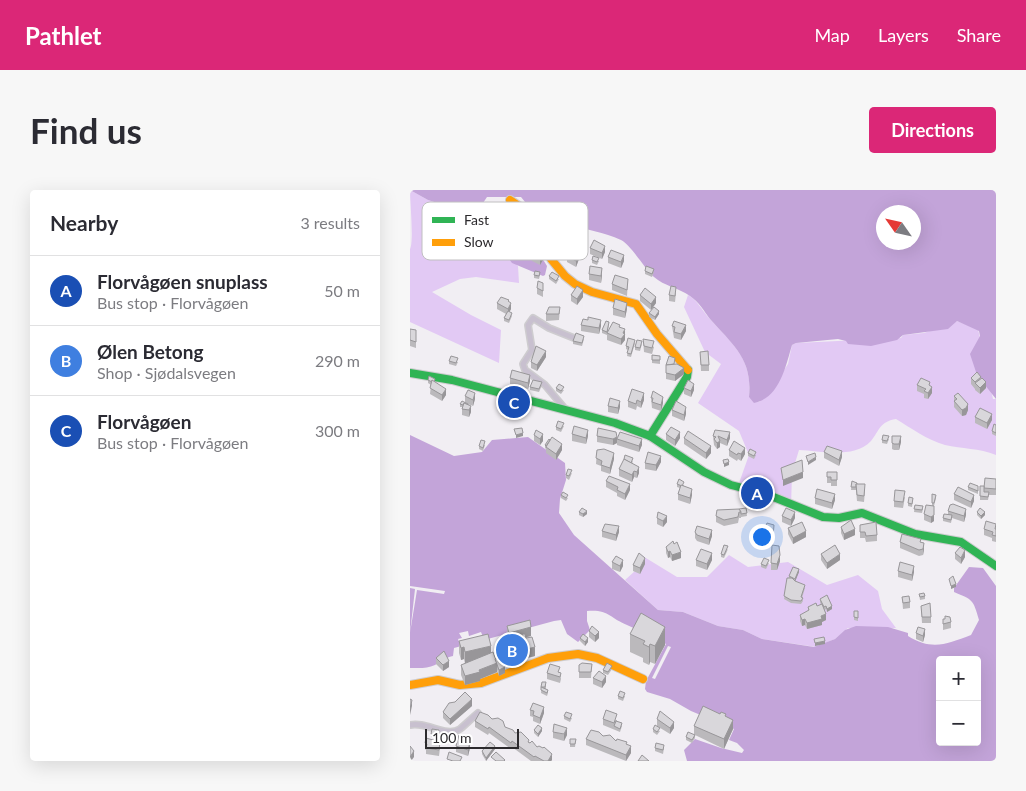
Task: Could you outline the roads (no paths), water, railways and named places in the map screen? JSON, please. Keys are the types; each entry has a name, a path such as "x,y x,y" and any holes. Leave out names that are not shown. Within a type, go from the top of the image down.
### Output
{"street":[{"path":"552,260 565,276 575,284 592,292 636,304 656,334 686,366 687,377 650,436"},
{"path":"566,410 545,386 525,370 523,364 532,350 528,325 533,318 549,328 574,338"},
{"path":"410,373 452,380 609,421 650,436 720,480 823,517 839,518 862,513 915,534 961,542 996,566"},
{"path":"410,685 438,680 460,685 481,683 548,658 578,654 597,658 643,679"},
{"path":"410,725 422,724 446,731 455,731 478,713"}],"place":[{"name":"Florvågøen","path":"514,402"},
{"name":"Florvågøen snuplass","path":"757,493"},
{"name":"Ølen Betong","path":"512,650"}]}
